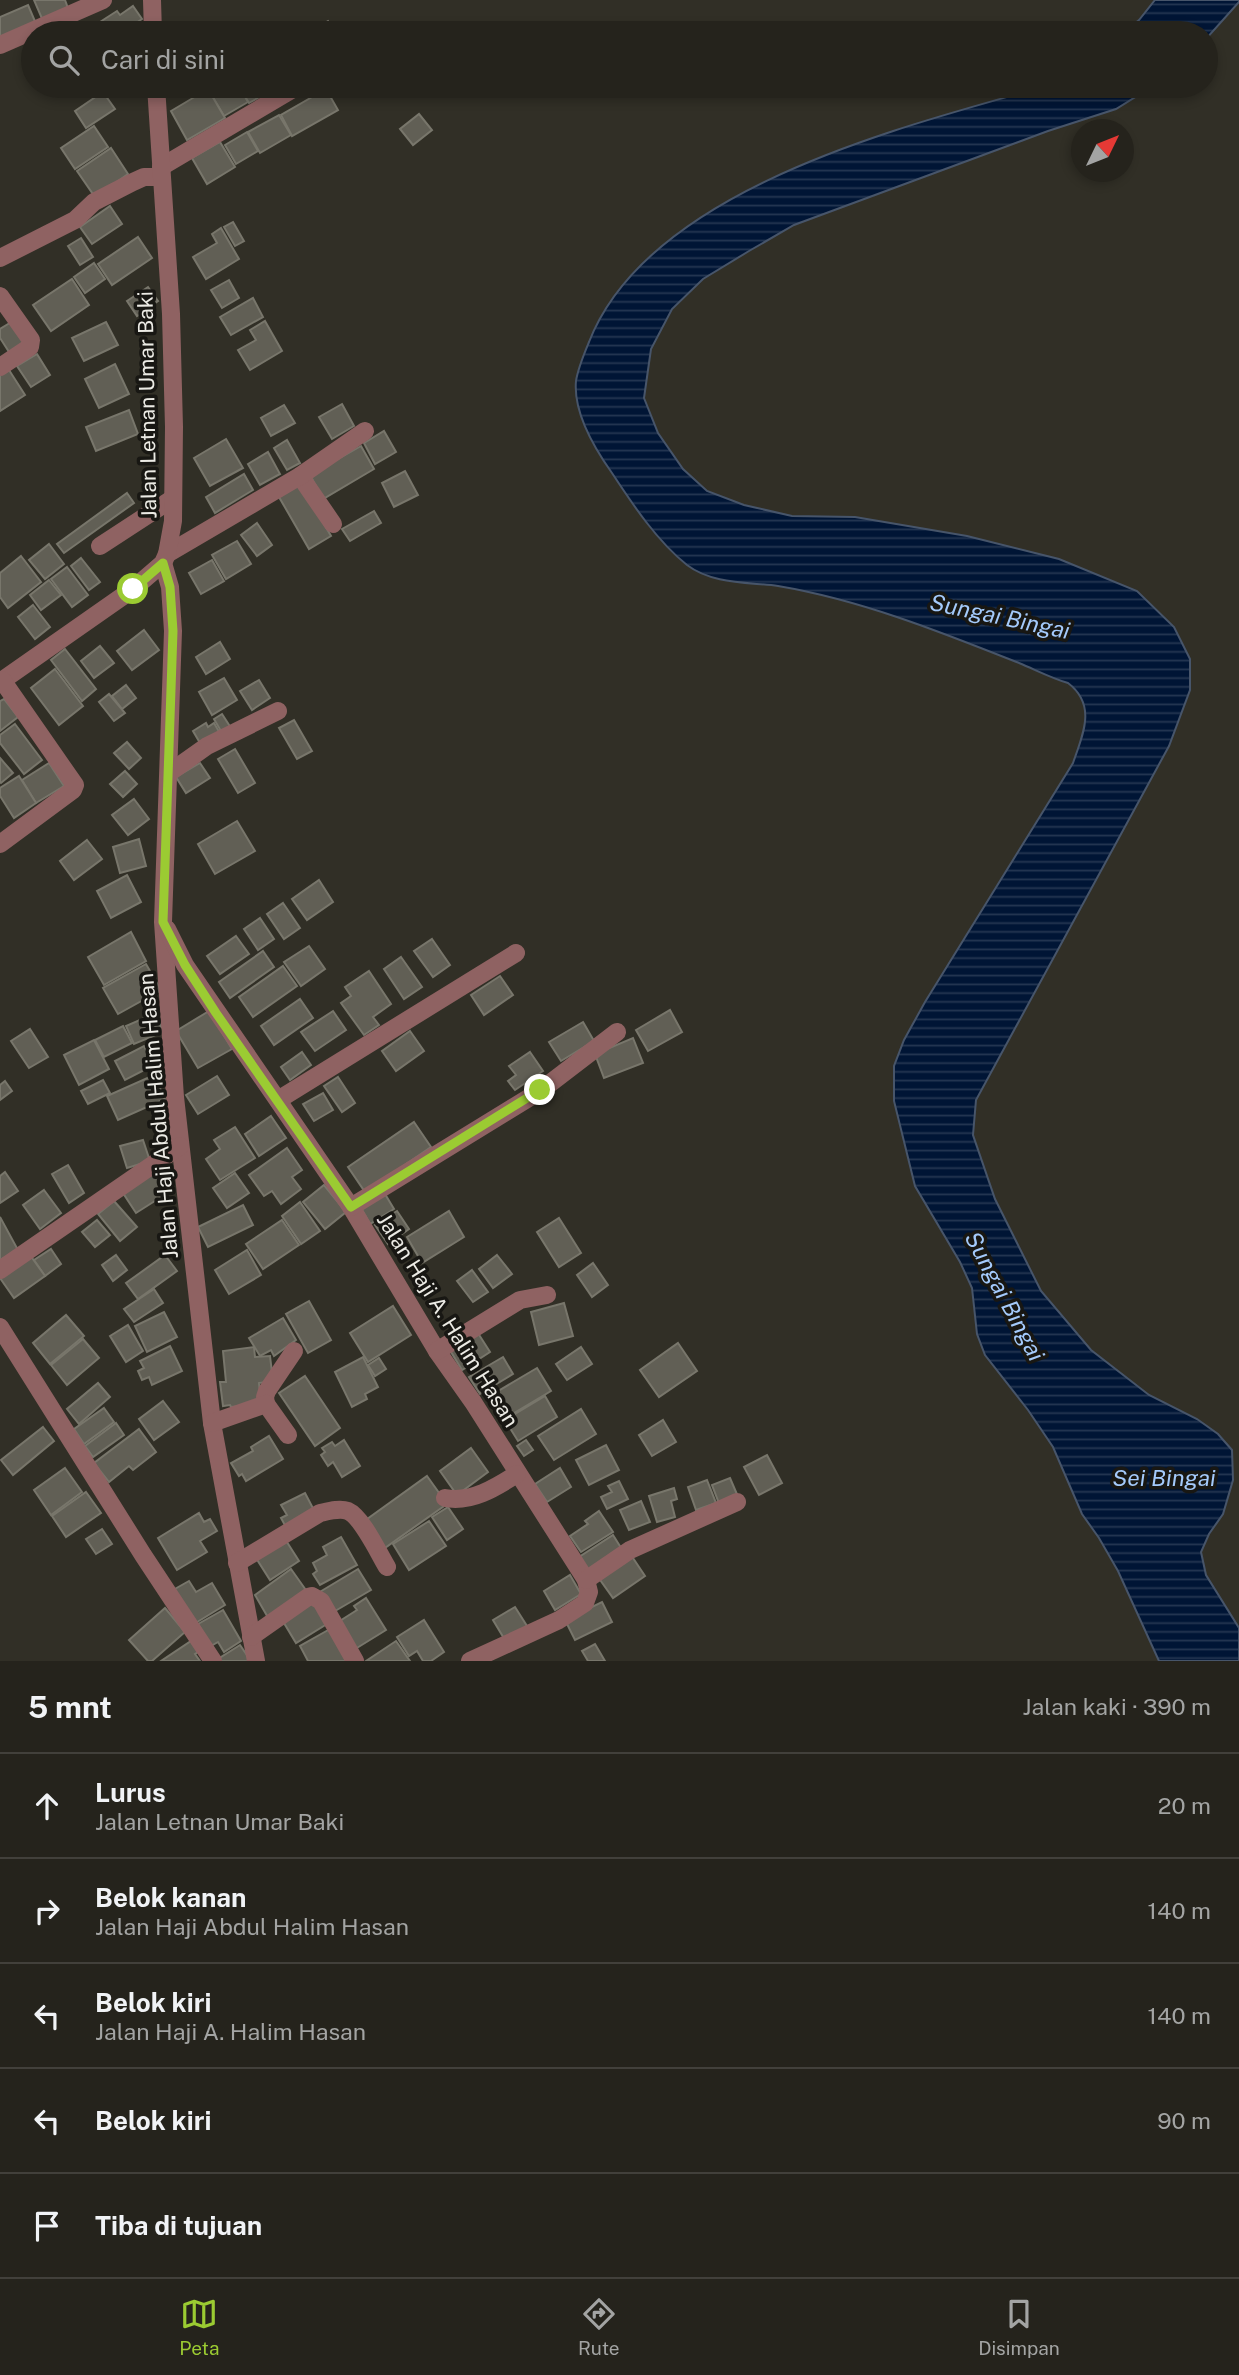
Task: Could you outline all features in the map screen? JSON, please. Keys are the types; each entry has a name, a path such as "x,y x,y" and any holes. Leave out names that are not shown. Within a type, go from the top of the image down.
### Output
{"street":[{"path":"55,21 103,0"},
{"path":"152,0 153,21"},
{"path":"0,45 21,36"},
{"name":"Jalan Letnan Umar Baki","path":"157,98 171,314 174,427 173,522 165,558"},
{"path":"0,258 75,220 94,202 144,177 161,172 279,98"},
{"path":"0,296 31,340 30,347 0,367"},
{"path":"0,844 73,790 75,785 1,681 133,589 165,558 299,476 365,431"},
{"path":"299,476 333,524"},
{"path":"100,546 172,499"},
{"name":"Jalan Haji Abdul Halim Hasan","path":"165,558 173,631 163,922 180,1146 212,1423 256,1661"},
{"path":"169,773 207,746 278,710"},
{"name":"Jalan Haji A. Halim Hasan","path":"163,922 185,965 327,1176 351,1207 437,1350 586,1580"},
{"path":"278,1100 516,953"},
{"path":"351,1207 540,1090 617,1032"},
{"path":"0,1270 180,1146"},
{"path":"437,1350 520,1300 547,1294"},
{"path":"0,1327 213,1661"},
{"path":"288,1435 266,1404 265,1398 294,1350"},
{"path":"212,1423 266,1404"},
{"path":"445,1497 460,1499 486,1492 517,1474"},
{"path":"470,1661 559,1619 585,1603 589,1592 586,1580 630,1550 737,1502"},
{"path":"237,1563 320,1513 336,1510 349,1511 359,1521 387,1567"},
{"path":"251,1637 312,1596 321,1601 355,1661"}],"water":[{"path":"1155,0 1239,0 1218,26 1218,21 1139,20"},
{"name":"Sei Bingai","path":"1004,98 1134,98 1116,109 1085,119 1071,119 1071,124 794,225 703,279 672,309 651,349 644,398 658,433 683,469 707,491 744,505 792,516 855,517 967,536 1059,559 1137,591 1174,627 1190,659 1190,690 1169,746 976,1100 973,1135 995,1199 1041,1291 1091,1350 1149,1395 1197,1419 1218,1434 1232,1450 1233,1480 1223,1514 1201,1552 1206,1575 1239,1628 1239,1661 1159,1661 1118,1571 1082,1514 1053,1447 985,1355 977,1334 972,1288 960,1262 915,1186 894,1101 894,1066 904,1040 1073,763 1085,720 1082,701 1068,683 900,618 809,592 719,579 697,571 666,545 628,498 592,442 578,406 576,381 589,342 618,291 661,247 714,209 775,177 839,150"}],"building":[{"path":"34,0 65,0 69,11 43,21"},
{"path":"28,5 35,21 21,21 21,33 0,42 0,17"},
{"path":"133,6 142,19 102,21 117,11 120,15"},
{"path":"94,98 107,98 115,109 86,128 75,111"},
{"path":"193,98 213,98 225,118 187,140 171,111"},
{"path":"213,98 246,98 248,102 224,116"},
{"path":"310,98 331,98 338,110 292,136 281,115"},
{"path":"419,114 432,130 413,145 400,129"},
{"path":"279,115 291,135 260,153 248,132"},
{"path":"94,126 108,147 75,169 61,148"},
{"path":"247,132 258,151 236,164 225,145"},
{"path":"220,142 235,167 207,184 192,158"},
{"path":"111,148 128,174 95,197 77,171"},
{"path":"110,206 122,224 92,244 80,227"},
{"path":"233,222 244,241 235,246 224,227"},
{"path":"221,228 239,259 206,279 193,257 217,243 212,234"},
{"path":"138,237 152,258 112,285 98,264"},
{"path":"81,238 93,257 80,265 68,246"},
{"path":"94,263 105,279 85,293 74,277"},
{"path":"72,279 89,305 51,331 33,305"},
{"path":"229,280 239,298 222,308 211,290"},
{"path":"148,287 158,301 137,316 127,301"},
{"path":"253,298 263,317 231,335 220,317"},
{"path":"13,321 28,344 11,355 0,338 0,329"},
{"path":"265,321 282,351 250,370 238,350 256,340 250,330"},
{"path":"106,322 118,345 84,361 72,338"},
{"path":"37,354 50,375 31,387 17,366"},
{"path":"115,364 129,394 99,408 85,379"},
{"path":"9,370 25,395 0,411 0,375"},
{"path":"342,404 354,426 332,439 319,417"},
{"path":"284,405 295,423 271,436 261,418"},
{"path":"129,410 138,434 96,451 86,427"},
{"path":"384,431 396,452 375,464 364,443"},
{"path":"226,439 243,468 210,486 194,458"},
{"path":"287,440 300,463 287,470 274,448"},
{"path":"361,446 374,469 323,499 310,475"},
{"path":"268,452 280,474 260,485 248,464"},
{"path":"405,471 418,495 394,507 382,483"},
{"path":"244,474 253,490 215,513 206,497"},
{"path":"301,484 331,536 309,549 279,497"},
{"path":"127,493 134,503 64,553 57,544"},
{"path":"374,511 381,523 350,541 342,529"},
{"path":"257,523 272,545 257,556 241,535"},
{"path":"237,541 251,564 226,579 212,555"},
{"path":"49,544 64,564 45,579 29,560"},
{"path":"21,556 41,582 8,608 0,597 0,573"},
{"path":"81,558 100,582 89,590 71,566"},
{"path":"212,560 224,581 201,594 189,573"},
{"path":"67,567 88,595 72,607 51,579"},
{"path":"49,580 61,595 41,610 30,595"},
{"path":"33,605 50,627 35,639 18,617"},
{"path":"144,630 159,650 132,670 117,651"},
{"path":"220,642 230,659 206,674 196,657"},
{"path":"100,646 114,663 94,678 81,661"},
{"path":"65,649 96,689 82,701 51,660"},
{"path":"55,669 83,706 59,725 31,688"},
{"path":"224,678 237,700 212,715 199,692"},
{"path":"259,680 270,698 252,710 240,691"},
{"path":"126,685 136,698 122,709 112,696"},
{"path":"109,694 125,713 114,721 99,702"},
{"path":"4,699 18,717 0,731 0,701"},
{"path":"222,714 231,728 222,733 214,719"},
{"path":"294,720 312,751 297,759 279,728"},
{"path":"206,723 208,727 214,723 221,735 200,743 193,731"},
{"path":"15,724 42,760 24,774 0,743 0,735"},
{"path":"127,742 141,758 129,769 114,753"},
{"path":"235,749 255,783 238,793 218,759"},
{"path":"0,758 13,773 1,783 0,782"},
{"path":"49,763 64,786 36,803 22,780"},
{"path":"200,763 210,778 186,793 176,777"},
{"path":"125,771 137,784 123,797 110,784"},
{"path":"19,776 36,803 14,818 0,796 0,788"},
{"path":"134,799 149,819 128,835 112,815"},
{"path":"237,821 255,851 215,874 198,844"},
{"path":"139,839 146,866 120,873 113,847"},
{"path":"87,840 102,859 74,880 60,861"},
{"path":"127,875 141,902 111,918 97,891"},
{"path":"319,880 333,902 307,920 292,899"},
{"path":"283,903 300,928 284,939 267,914"},
{"path":"260,918 274,939 258,950 244,929"},
{"path":"131,932 146,961 104,985 88,957"},
{"path":"236,936 249,954 220,974 207,956"},
{"path":"432,939 450,965 433,977 414,951"},
{"path":"309,946 325,969 301,986 284,962"},
{"path":"263,951 274,967 230,998 219,982"},
{"path":"401,957 422,987 404,999 384,969"},
{"path":"146,964 161,990 118,1014 103,988"},
{"path":"283,966 297,986 253,1017 239,997"},
{"path":"369,971 391,1004 373,1017 379,1025 364,1035 341,1003 351,996 345,987"},
{"path":"500,976 513,995 484,1015 471,995"},
{"path":"300,999 313,1018 274,1045 261,1026"},
{"path":"670,1010 682,1032 648,1051 636,1030"},
{"path":"209,1011 232,1049 198,1068 176,1031"},
{"path":"333,1011 346,1030 315,1051 301,1032"},
{"path":"156,1013 163,1032 134,1044 126,1026"},
{"path":"583,1022 594,1041 561,1061 549,1042"},
{"path":"123,1026 132,1043 104,1057 95,1040"},
{"path":"30,1029 48,1057 29,1068 11,1041"},
{"path":"410,1031 424,1051 396,1071 382,1051"},
{"path":"633,1038 643,1063 604,1078 595,1054"},
{"path":"94,1040 109,1069 79,1085 64,1055"},
{"path":"144,1046 154,1065 125,1080 115,1061"},
{"path":"302,1052 311,1065 290,1080 281,1067"},
{"path":"530,1052 543,1071 515,1090 508,1081 516,1075 509,1066"},
{"path":"154,1075 165,1099 118,1120 107,1096"},
{"path":"217,1076 229,1095 198,1114 186,1095"},
{"path":"338,1077 355,1103 342,1112 324,1086"},
{"path":"103,1080 110,1093 88,1104 81,1091"},
{"path":"5,1081 12,1091 0,1100 0,1085"},
{"path":"323,1093 333,1110 314,1121 303,1104"},
{"path":"271,1116 286,1138 259,1156 245,1134"},
{"path":"414,1122 431,1147 365,1192 348,1167"},
{"path":"235,1127 255,1158 220,1180 206,1159 220,1149 214,1140"},
{"path":"143,1140 150,1161 127,1168 120,1146"},
{"path":"287,1148 302,1170 292,1177 301,1189 281,1204 272,1191 264,1196 249,1175"},
{"path":"68,1165 84,1193 69,1203 52,1174"},
{"path":"155,1170 169,1192 136,1213 121,1190"},
{"path":"5,1172 18,1191 0,1203 0,1176"},
{"path":"235,1173 249,1193 227,1208 213,1188"},
{"path":"324,1185 346,1212 325,1229 303,1202"},
{"path":"44,1190 61,1213 40,1229 23,1205"},
{"path":"385,1194 394,1209 370,1224 361,1208"},
{"path":"114,1201 137,1227 120,1241 98,1214"},
{"path":"300,1202 320,1231 301,1244 282,1216"},
{"path":"243,1205 253,1225 208,1247 198,1227"},
{"path":"397,1211 409,1229 388,1244 375,1225"},
{"path":"449,1211 464,1237 422,1263 407,1237"},
{"path":"0,1217 18,1250 0,1260"},
{"path":"559,1218 581,1253 559,1267 537,1232"},
{"path":"97,1220 110,1235 95,1247 82,1232"},
{"path":"282,1220 299,1245 263,1269 246,1244"},
{"path":"51,1249 61,1264 45,1276 34,1260"},
{"path":"247,1250 261,1275 229,1294 215,1270"},
{"path":"30,1255 45,1276 14,1298 0,1278"},
{"path":"116,1255 127,1270 113,1281 102,1265"},
{"path":"165,1255 177,1271 138,1299 126,1283"},
{"path":"497,1255 512,1274 493,1288 479,1269"},
{"path":"593,1263 608,1285 592,1297 577,1275"},
{"path":"472,1270 488,1292 473,1302 457,1281"},
{"path":"154,1289 163,1303 134,1322 124,1309"},
{"path":"309,1301 331,1340 308,1353 286,1314"},
{"path":"564,1303 573,1336 539,1345 531,1312"},
{"path":"393,1306 411,1335 368,1362 350,1333"},
{"path":"164,1312 177,1337 147,1352 135,1326"},
{"path":"66,1315 84,1336 50,1364 33,1343"},
{"path":"283,1318 296,1340 274,1356 271,1350 260,1356 249,1338"},
{"path":"128,1325 143,1351 126,1362 110,1336"},
{"path":"476,1330 490,1352 462,1370 448,1347"},
{"path":"83,1339 99,1358 67,1385 51,1365"},
{"path":"678,1343 697,1371 659,1397 640,1370"},
{"path":"170,1346 182,1371 152,1385 149,1377 142,1380 138,1371 144,1368 140,1361"},
{"path":"254,1347 255,1357 270,1356 273,1381 259,1383 261,1404 223,1406 220,1382 226,1382 223,1351"},
{"path":"581,1347 592,1364 567,1380 556,1364"},
{"path":"363,1357 378,1387 365,1394 367,1399 352,1407 335,1372"},
{"path":"503,1357 513,1374 480,1394 469,1377"},
{"path":"379,1358 386,1369 375,1376 368,1365"},
{"path":"537,1368 551,1391 509,1416 504,1407 497,1411 488,1397"},
{"path":"305,1376 340,1428 315,1446 279,1393"},
{"path":"98,1383 110,1397 79,1424 67,1409"},
{"path":"545,1396 557,1417 518,1441 505,1420"},
{"path":"163,1401 179,1422 154,1440 139,1419"},
{"path":"104,1408 114,1422 84,1444 74,1429"},
{"path":"581,1409 596,1434 554,1460 538,1436"},
{"path":"663,1420 676,1442 652,1456 639,1435"},
{"path":"116,1423 124,1435 93,1457 85,1446"},
{"path":"43,1427 54,1441 13,1475 1,1460"},
{"path":"139,1429 156,1452 133,1470 129,1466 109,1482 94,1463"},
{"path":"269,1436 283,1459 246,1481 242,1474 239,1476 231,1463 253,1451 251,1447"},
{"path":"344,1440 360,1466 342,1477 333,1462 328,1466 321,1455 325,1452 322,1448 332,1442 335,1446"},
{"path":"526,1440 533,1450 524,1456 517,1446"},
{"path":"606,1445 619,1470 589,1485 576,1460"},
{"path":"471,1448 488,1472 457,1495 440,1471"},
{"path":"767,1455 782,1483 759,1495 744,1467"},
{"path":"65,1468 82,1492 51,1515 34,1490"},
{"path":"560,1468 571,1487 547,1502 535,1484"},
{"path":"427,1476 447,1504 382,1550 363,1522"},
{"path":"730,1478 739,1499 720,1506 712,1485"},
{"path":"707,1480 716,1503 696,1510 688,1487"},
{"path":"619,1481 628,1499 607,1509 601,1497 612,1492 608,1486"},
{"path":"674,1488 677,1499 671,1501 675,1517 657,1522 649,1496"},
{"path":"86,1492 101,1513 66,1537 52,1516"},
{"path":"305,1493 316,1514 287,1529 281,1518 287,1515 281,1505"},
{"path":"641,1501 650,1522 629,1530 620,1510"},
{"path":"448,1507 463,1529 447,1540 432,1517"},
{"path":"599,1511 613,1532 581,1552 570,1536 588,1524 585,1521"},
{"path":"199,1513 204,1522 210,1519 217,1531 200,1541 207,1552 177,1570 158,1538"},
{"path":"429,1521 446,1546 409,1570 393,1544"},
{"path":"102,1529 112,1544 96,1554 86,1539"},
{"path":"613,1535 623,1551 589,1573 579,1557"},
{"path":"341,1537 357,1565 320,1585 313,1574 317,1571 313,1563 327,1555 323,1547"},
{"path":"285,1539 299,1561 270,1580 256,1558"},
{"path":"631,1555 645,1576 613,1598 598,1577"},
{"path":"291,1569 308,1593 270,1621 255,1595"},
{"path":"358,1569 371,1590 330,1614 318,1593"},
{"path":"570,1575 581,1594 555,1610 544,1591"},
{"path":"189,1581 196,1592 212,1583 225,1605 194,1624 173,1590"},
{"path":"366,1598 386,1630 352,1651 335,1624 357,1610 354,1606"},
{"path":"312,1599 327,1624 296,1643 281,1618"},
{"path":"602,1602 612,1622 575,1640 565,1620"},
{"path":"515,1607 527,1626 505,1640 493,1620"},
{"path":"165,1608 185,1632 152,1661 148,1661 129,1640"},
{"path":"223,1610 241,1641 224,1652 218,1642 211,1646 198,1624"},
{"path":"424,1620 444,1652 431,1661 423,1661 417,1651 409,1656 397,1637"},
{"path":"330,1629 348,1661 308,1661 300,1646"},
{"path":"194,1639 201,1650 195,1654 200,1661 161,1661"},
{"path":"396,1641 410,1661 366,1661"},
{"path":"595,1644 605,1661 588,1661 582,1651"},
{"path":"240,1645 251,1661 218,1659"}],"route":[{"path":"133,589 163,563 170,587 173,631 163,922 185,965 216,1013 351,1207 540,1090"}],"water label":[{"name":"Sungai Bingai","path":"1000,616"},
{"name":"Sungai Bingai","path":"1005,1296"}]}
